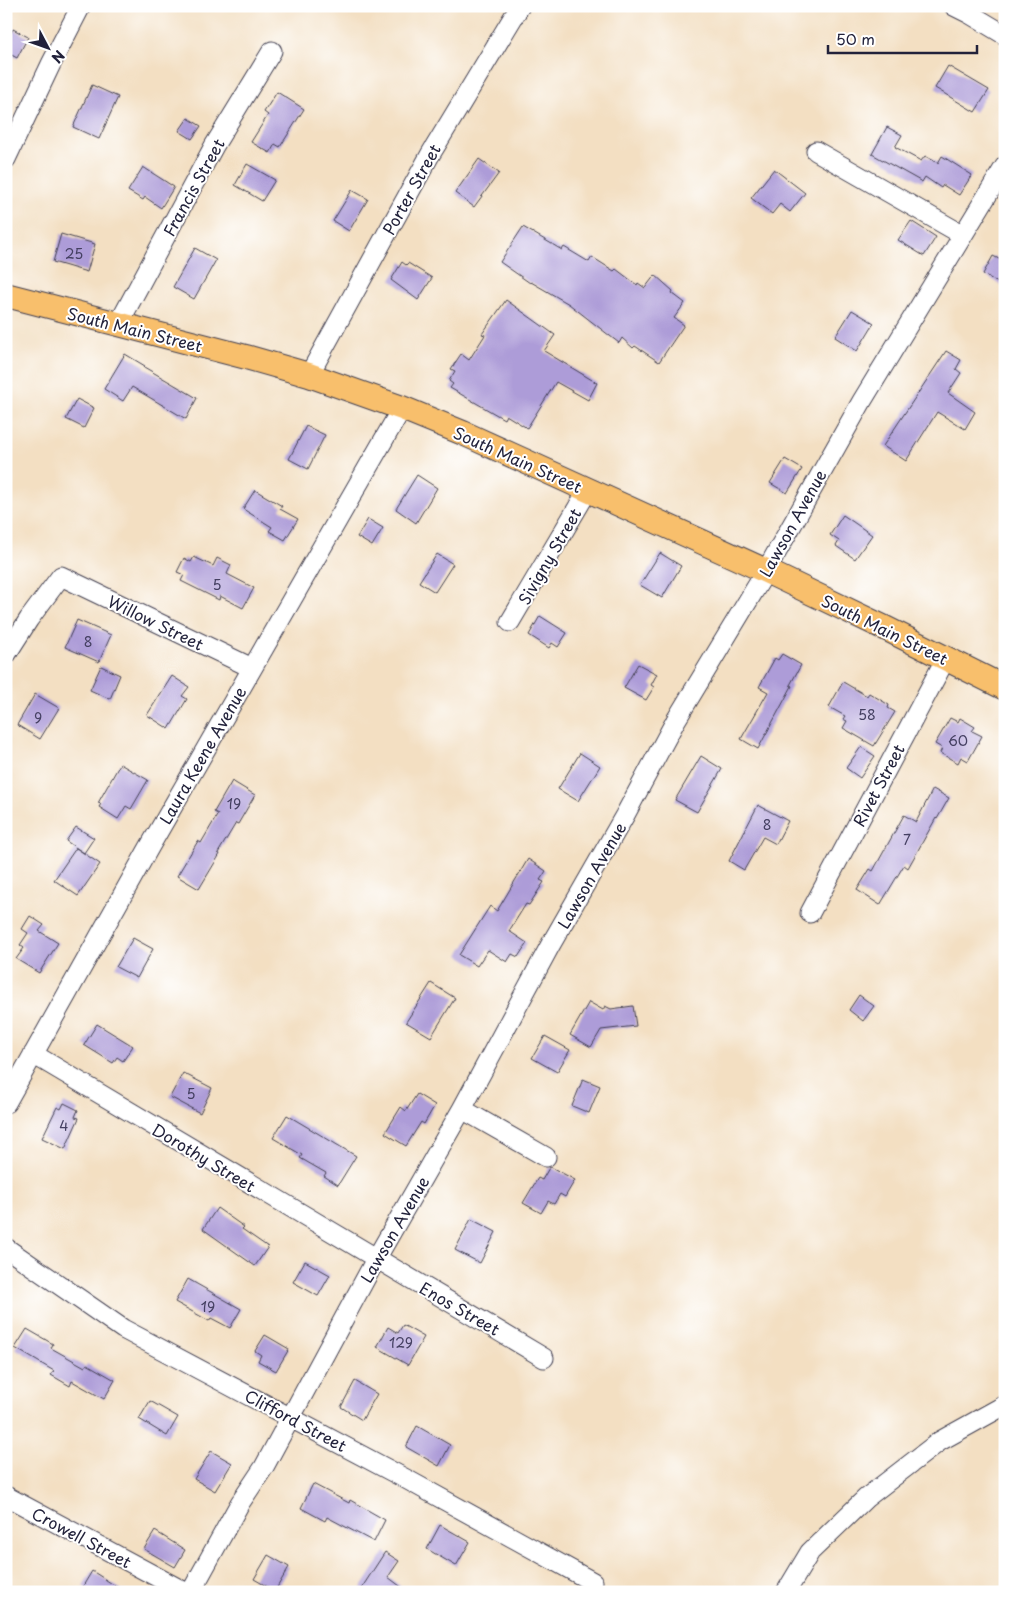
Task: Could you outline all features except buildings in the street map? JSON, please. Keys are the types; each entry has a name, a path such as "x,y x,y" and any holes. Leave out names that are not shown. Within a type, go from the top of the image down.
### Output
{"main road":[{"name":"South Main Street","path":"6,295 246,357 309,375 402,408 463,433 766,571 1005,688"}],"street":[{"path":"6,159 42,82 81,6"},
{"name":"Porter Street","path":"309,375 430,155 520,6"},
{"path":"954,6 1005,35"},
{"name":"Francis Street","path":"118,325 214,146 272,51"},
{"path":"816,151 963,235"},
{"name":"Lawson Avenue","path":"191,1592 240,1503 264,1467 376,1259 462,1109 551,944 625,815 676,720 766,571 862,401 1005,166"},
{"name":"Laura Keene Avenue","path":"6,1103 252,668 402,408"},
{"name":"Sivigny Street","path":"510,622 588,490"},
{"name":"Willow Street","path":"6,655 29,619 61,577 252,668"},
{"name":"Rivet Street","path":"810,913 946,658"},
{"name":"Dorothy Street","path":"33,1054 376,1259"},
{"path":"462,1109 546,1157"},
{"name":"Clifford Street","path":"6,1248 123,1329 291,1417 593,1582"},
{"name":"Enos Street","path":"376,1259 544,1358"},
{"path":"786,1592 810,1552 866,1498 940,1441 1005,1405"},
{"name":"Crowell Street","path":"6,1496 185,1592"}]}
